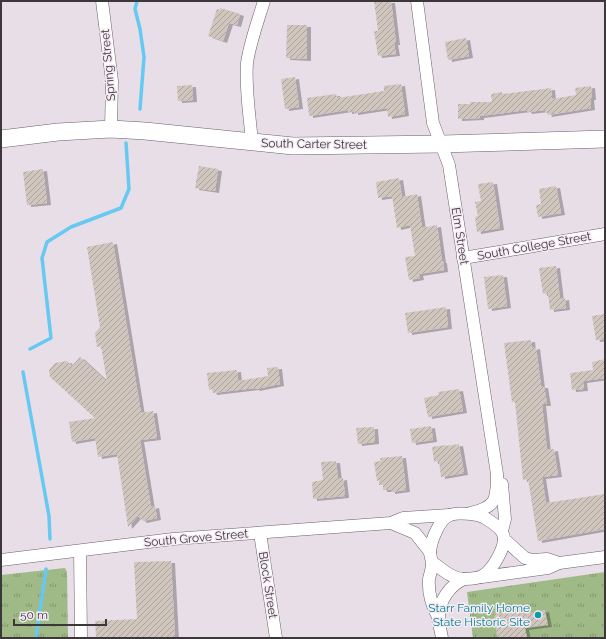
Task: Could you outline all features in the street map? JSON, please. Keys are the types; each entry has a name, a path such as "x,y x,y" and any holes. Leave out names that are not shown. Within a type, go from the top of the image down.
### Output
{"street":[{"name":"Spring Street","path":"102,1 112,81 110,129"},
{"path":"252,143 247,63 252,40 264,1"},
{"name":"Elm Street","path":"417,1 433,123 449,165 497,474 497,493 492,503 485,509 470,513"},
{"name":"South Carter Street","path":"1,139 46,133 110,129 144,130 252,143 314,147 605,139"},
{"name":"South College Street","path":"463,258 605,234"},
{"name":"Elm Street","path":"497,474 502,484 505,519 503,535"},
{"path":"442,638 438,616 432,606 429,580 431,557 436,530 449,515 470,513 487,519 525,558 538,560 547,559 559,563"},
{"name":"South Grove Street","path":"1,560 160,540 391,523 403,518 449,515"},
{"name":"South Grove Street","path":"391,523 415,533 431,557"},
{"name":"Block Street","path":"260,533 276,638"},
{"path":"482,577 497,559 503,535"},
{"path":"80,551 81,638"},
{"path":"431,557 448,573 464,579"},
{"path":"438,616 442,601 446,595 454,585 464,579 548,568 559,563 605,557"}],"green space":[{"path":"65,568 67,572 68,638 1,638 1,575"},
{"name":"Starr Family Home State Historic Site","path":"605,572 605,638 473,638 467,592"}],"building":[{"path":"374,1 391,1 396,54 378,56 374,31 378,31"},
{"path":"220,8 240,14 237,25 229,23 223,41 208,36 217,9 220,10"},
{"path":"287,25 307,25 307,59 286,58"},
{"path":"466,38 469,56 448,60 445,42"},
{"path":"295,77 299,107 285,109 281,79"},
{"path":"401,84 405,114 388,117 387,108 354,113 354,111 348,112 348,110 309,116 307,98 336,94 337,98 384,91 384,86"},
{"path":"192,85 193,100 178,101 177,86"},
{"path":"591,86 591,108 548,115 545,110 528,112 527,110 480,116 480,118 458,119 458,104 470,104 470,102 492,102 491,94 551,88 552,99 576,95 575,88"},
{"path":"199,166 218,169 215,191 195,188"},
{"path":"43,169 47,203 27,205 23,172"},
{"path":"399,178 402,197 417,194 422,228 437,225 444,270 419,274 420,278 409,280 405,257 415,256 410,225 397,228 392,196 378,198 376,182"},
{"path":"493,182 500,228 477,232 475,217 478,216 475,202 481,201 478,184"},
{"path":"556,186 561,213 538,217 536,205 541,204 539,189"},
{"path":"113,242 141,413 153,411 157,438 140,440 151,507 155,506 157,518 143,521 138,516 128,527 117,454 98,457 95,438 72,442 69,422 95,418 50,377 49,370 55,363 67,361 72,366 80,357 107,382 101,346 97,347 95,333 100,327 87,247"},
{"path":"556,266 560,299 565,298 566,308 550,310 548,293 543,294 539,268"},
{"path":"503,275 507,306 488,309 484,277"},
{"path":"446,307 448,327 408,333 405,313"},
{"path":"605,314 605,339 596,340 592,316"},
{"path":"531,340 532,348 536,347 541,386 544,386 547,404 542,404 547,450 554,449 558,475 542,477 546,503 605,494 605,529 538,541 528,479 523,480 515,402 512,402 504,343"},
{"path":"605,359 605,378 583,381 584,389 572,390 570,373 593,370 592,362"},
{"path":"278,367 280,384 256,389 213,393 212,389 209,390 207,373 237,370 238,381 268,376 267,368"},
{"path":"459,389 463,411 428,417 424,398 439,395 438,392"},
{"path":"431,426 433,440 412,443 410,429"},
{"path":"374,427 375,442 358,444 356,428"},
{"path":"459,444 464,473 441,477 439,461 434,462 432,447"},
{"path":"402,456 406,490 391,492 391,490 383,490 383,485 379,485 379,480 377,481 374,462 381,461 380,458"},
{"path":"336,461 338,479 343,478 345,496 313,499 312,482 323,480 321,462"},
{"path":"171,561 175,638 96,638 95,621 137,619 134,562"},
{"path":"520,610 521,614 545,610 548,625 525,628 527,638 497,638 494,614"}],"waterway":[{"path":"137,1 135,9 140,29 144,57 140,109"},
{"path":"30,349 51,338 42,258 47,242 71,227 121,208 129,189 126,143"},
{"path":"23,372 49,516 50,539"},
{"path":"36,638 46,569"}],"place":[{"name":"Starr Family Home State Historic Site","path":"538,615"}]}
